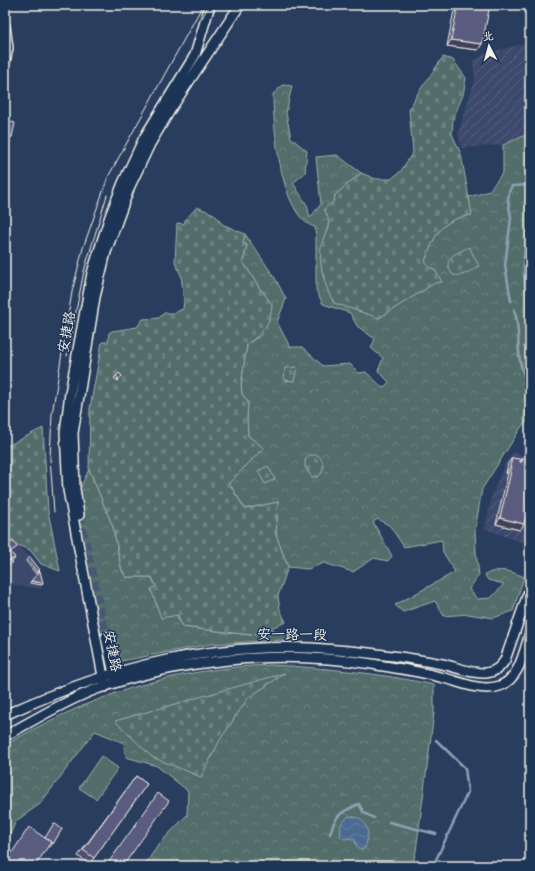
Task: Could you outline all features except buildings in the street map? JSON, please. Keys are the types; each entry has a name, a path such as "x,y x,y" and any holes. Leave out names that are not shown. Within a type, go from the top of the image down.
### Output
{"street":[{"name":"安捷路","path":"187,76 198,48 210,5"},
{"name":"安捷路","path":"105,687 72,490 65,457 67,413 92,273 109,219 123,183 144,138 187,76 240,5"},
{"path":"5,26 8,48 5,62"},
{"name":"安捷路","path":"72,490 79,515"},
{"name":"安一路一段","path":"5,715 31,703 103,676 155,662 213,651 242,648 294,647 370,652 486,673 498,669 508,653 530,588"},
{"name":"安一路一段","path":"5,736 74,699 116,683 157,672 242,659 294,658 369,664 440,677 488,688 498,687 514,676 522,658 530,633"},
{"name":"安捷路","path":"106,637 116,683"},
{"path":"294,647 294,658"}],"shaded area":[{"path":"530,42 530,133 503,145 462,148 458,134 475,79 473,61 487,53"},
{"path":"530,433 530,529 524,543 485,529 492,494 505,464 513,452 522,455 524,447 521,446"},
{"path":"5,542 19,547 31,559 40,571 42,589 5,584"}],"green space":[{"path":"443,57 453,60 466,78 463,95 453,119 452,134 461,154 472,215 461,217 446,224 436,235 432,243 425,261 428,266 435,270 442,282 435,283 379,318 334,303 325,282 320,258 322,243 329,226 329,220 324,209 334,201 335,195 361,173 376,179 391,179 401,171 413,152 409,110 418,93"},
{"path":"283,85 292,86 286,113 291,138 307,151 305,173 293,183 307,205 310,218 321,204 316,157 337,155 361,173 335,195 322,249 322,270 325,280 379,318 423,290 428,266 425,261 439,231 451,221 468,216 471,212 469,197 489,191 503,172 503,145 530,133 530,419 522,426 482,489 475,530 479,575 469,589 477,599 491,598 504,584 488,580 485,575 495,571 504,571 524,577 513,611 493,618 468,614 444,616 435,601 403,612 395,605 455,572 443,552 442,540 404,547 390,526 378,519 373,522 392,556 388,561 374,558 353,572 324,563 308,569 288,567 276,535 278,502 245,509 229,483 264,448 248,436 248,402 242,394 241,385 247,344 261,335 265,293 260,289 243,262 247,245 243,243 245,234 275,278 286,299 277,322 290,347 302,347 323,366 350,364 359,373 366,372 383,388 389,382 378,371 383,358 371,348 375,339 357,326 350,313 323,304 316,290 315,227 303,220 294,207 286,189 277,147 273,94"},
{"path":"197,207 214,214 222,224 245,234 243,243 247,245 243,262 260,289 272,304 268,323 258,336 247,344 241,385 242,394 248,402 248,436 264,448 229,483 245,509 278,502 276,535 288,567 278,596 280,610 286,622 252,635 182,627 178,615 161,618 151,589 156,586 152,577 126,577 122,571 113,527 89,469 90,408 102,342 108,342 109,333 112,331 137,327 143,319 159,318 164,313 174,313 183,309 184,301 181,275 175,262 177,223 184,224 185,220"},
{"path":"469,247 479,266 469,272 453,275 448,264 451,257"},
{"path":"297,367 294,381 284,380 285,368"},
{"path":"43,428 48,511 60,571 41,564 30,550 5,540 5,447"},
{"path":"310,455 318,455 323,463 322,472 318,477 312,477 305,467 305,460"},
{"path":"268,466 275,479 265,484 258,471"},
{"path":"89,469 113,527 122,571 126,577 151,577 182,627 251,635 271,628 280,634 300,635 300,639 211,644 121,661 114,636 100,638 75,515 84,514 80,489"},
{"path":"272,665 394,677 434,685 434,713 416,851 412,866 144,866 159,844 187,815 188,791 157,766 126,757 124,743 95,731 40,804 16,821 5,846 5,745 37,727 69,712 133,687 166,678 200,672 235,667"},
{"path":"285,673 248,698 220,740 201,777 152,757 115,721"},
{"path":"101,756 118,768 96,799 79,788"}],"water":[{"path":"530,212 530,295 527,294 524,284 523,263"},
{"path":"349,816 359,818 363,821 367,828 368,835 365,848 361,850 357,847 354,838 344,839 340,836 341,824"}],"waterway":[{"path":"511,301 505,265 511,218 508,200 509,192 512,186 530,185"},
{"path":"514,309 517,319 521,367 530,386"},
{"path":"433,866 468,792 465,768 436,740"},
{"path":"330,834 337,818 343,812 359,804 364,813 374,818"},
{"path":"389,822 436,834"}],"tunnel":[{"path":"79,515 106,637"}],"tram line":[{"path":"54,512 50,458 52,414 72,292 83,248 108,177 203,5"},
{"path":"202,18 209,5"},
{"path":"67,356 84,271 107,195"}]}
